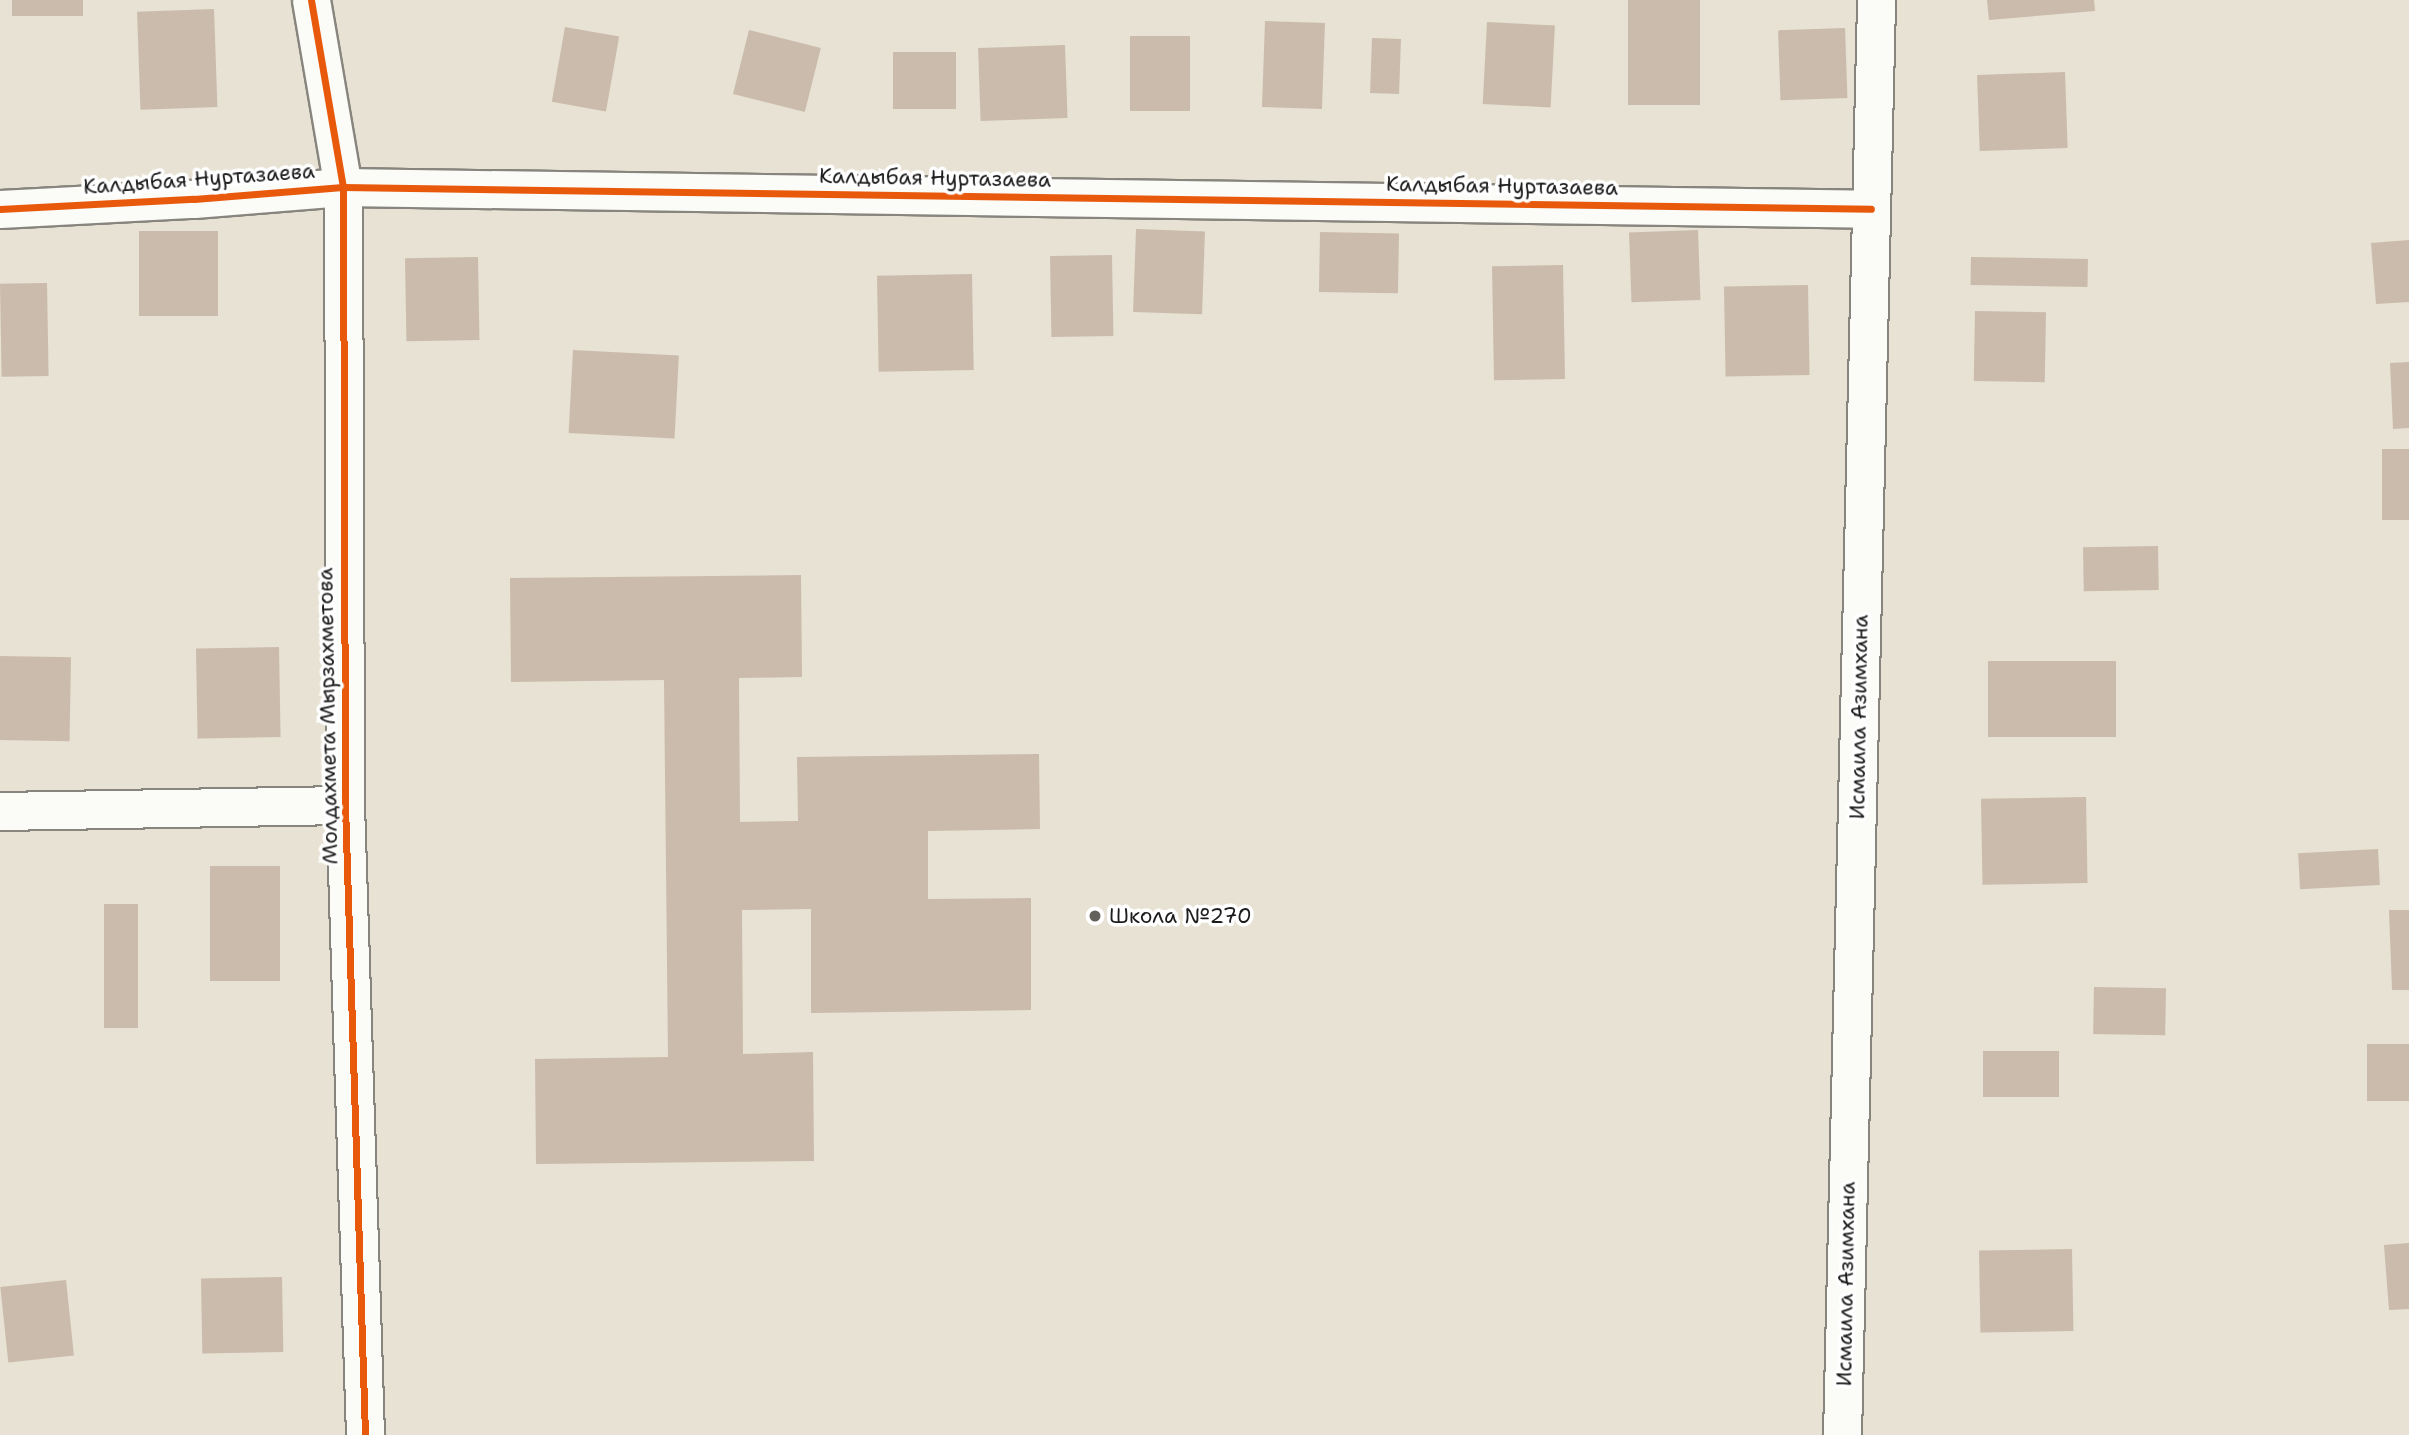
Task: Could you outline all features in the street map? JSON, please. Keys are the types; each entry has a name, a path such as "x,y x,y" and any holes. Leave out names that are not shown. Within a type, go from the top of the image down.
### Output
{"street":[{"name":"Молдахмета Мырзахметова","path":"311,0 343,187 345,805 365,1435"},
{"name":"Исмаила Азимхана","path":"1842,1435 1876,0"},
{"name":"Калдыбая Нуртазаева","path":"0,209 194,199 343,187 1871,209"},
{"path":"0,811 345,805"}],"building":[{"path":"12,0 83,0 83,16 12,16"},
{"path":"1628,0 1700,0 1700,105 1628,105"},
{"path":"1987,0 2094,0 2095,11 1989,20"},
{"path":"214,9 217,107 140,110 137,12"},
{"path":"1265,21 1325,23 1322,109 1262,107"},
{"path":"1487,22 1555,26 1551,107 1483,104"},
{"path":"565,27 619,37 606,111 552,102"},
{"path":"1845,28 1847,98 1780,100 1778,30"},
{"path":"749,30 821,48 805,112 733,94"},
{"path":"1130,36 1190,36 1190,111 1130,111"},
{"path":"1372,38 1401,39 1399,94 1370,93"},
{"path":"1065,45 1068,118 981,121 978,48"},
{"path":"893,52 956,52 956,109 893,109"},
{"path":"2065,72 2068,148 1980,151 1977,75"},
{"path":"1136,229 1205,231 1202,314 1133,312"},
{"path":"1698,230 1700,300 1631,302 1629,232"},
{"path":"139,231 218,231 218,316 139,316"},
{"path":"1320,232 1399,233 1398,293 1319,292"},
{"path":"2409,240 2409,302 2376,304 2371,243"},
{"path":"1112,255 1113,336 1051,337 1050,256"},
{"path":"478,257 479,340 406,341 405,258"},
{"path":"1971,257 2088,259 2087,287 1971,285"},
{"path":"1563,265 1565,379 1494,380 1492,266"},
{"path":"972,274 974,370 879,372 877,276"},
{"path":"47,283 49,376 2,377 0,284"},
{"path":"1808,285 1810,375 1726,376 1724,286"},
{"path":"1975,311 2046,312 2045,382 1974,381"},
{"path":"573,350 679,356 675,438 569,433"},
{"path":"2409,362 2409,428 2393,429 2390,363"},
{"path":"2382,449 2409,449 2409,520 2382,520"},
{"path":"2158,546 2159,590 2084,591 2083,547"},
{"path":"801,575 802,677 739,678 740,822 798,821 797,757 1039,754 1040,829 928,831 928,899 1031,898 1031,1010 811,1013 811,909 742,910 743,1054 813,1052 814,1161 536,1164 535,1059 668,1057 664,680 511,682 510,578"},
{"path":"279,647 281,737 198,738 196,648"},
{"path":"0,656 71,657 70,741 0,740"},
{"path":"1988,661 2116,661 2116,737 1988,737"},
{"path":"2086,797 2088,883 1983,885 1981,799"},
{"path":"2378,849 2380,885 2300,889 2298,853"},
{"path":"210,866 280,866 280,981 210,981"},
{"path":"104,904 138,904 138,1028 104,1028"},
{"path":"2389,910 2409,910 2409,990 2392,990"},
{"path":"2094,987 2166,988 2165,1035 2093,1034"},
{"path":"2367,1044 2409,1044 2409,1101 2367,1101"},
{"path":"1983,1051 2059,1051 2059,1097 1983,1097"},
{"path":"2409,1243 2409,1309 2389,1310 2384,1245"},
{"path":"2072,1249 2073,1331 1980,1333 1979,1251"},
{"path":"282,1277 283,1352 202,1353 201,1278"},
{"path":"66,1280 74,1356 8,1362 0,1287"}],"cycle path":[{"path":"311,0 343,187 345,805 365,1435"},
{"path":"0,209 194,199 343,187 1871,209"}],"place":[{"name":"Школа №270","path":"1095,916"}]}
